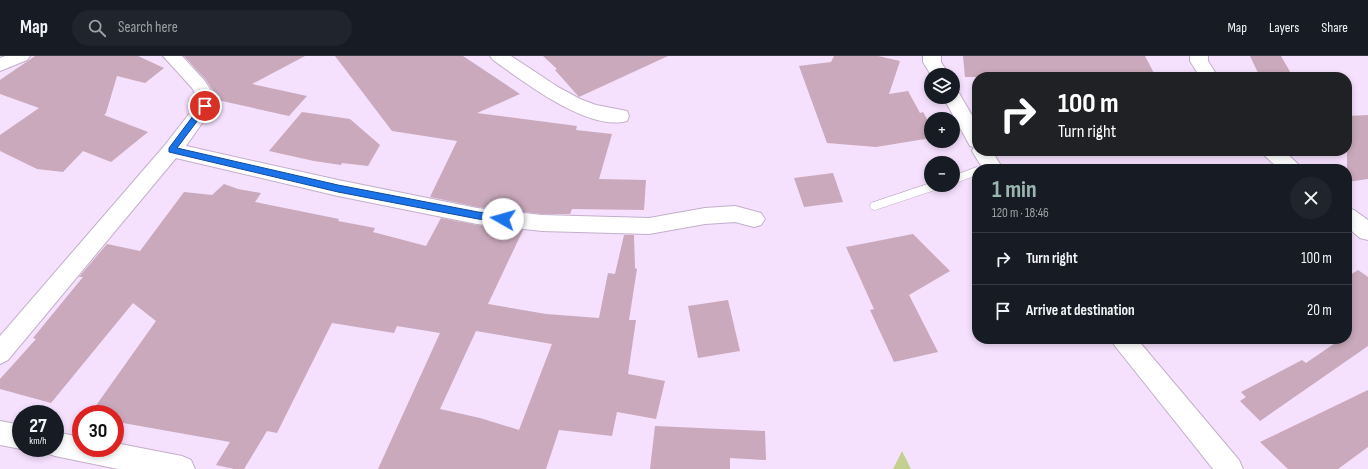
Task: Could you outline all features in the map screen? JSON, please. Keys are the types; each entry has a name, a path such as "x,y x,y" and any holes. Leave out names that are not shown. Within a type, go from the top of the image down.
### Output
{"street":[{"path":"0,65 21,56"},
{"path":"0,352 172,150 205,106 204,94 198,84 172,56"},
{"path":"499,56 565,99 583,108 601,114 620,116"},
{"path":"932,56 932,62 936,68"},
{"path":"1199,56 1199,61 1206,72"},
{"path":"956,104 972,132"},
{"path":"172,150 338,188 478,216 528,222 649,226 705,216 735,214 754,219"},
{"path":"1277,156 1286,164"},
{"path":"1352,220 1368,232"},
{"path":"1127,344 1230,469"},
{"path":"0,433 12,435"},
{"path":"64,446 182,469"}],"lane":[{"path":"960,177 972,171"},
{"path":"875,206 924,189"}],"green space":[{"path":"902,451 911,469 893,469"}],"building":[{"path":"35,56 138,56 164,68 145,83 117,76 106,113 104,115 148,132 111,162 83,151 63,172 37,169 0,151 0,135 39,108 0,94 0,80"},
{"path":"184,56 305,56 252,84 307,96 289,116 222,101 215,97 214,92 205,79"},
{"path":"335,56 463,56 520,94 477,113 577,126 576,130 612,134 599,179 646,180 644,210 572,209 570,214 542,214 477,207 430,197 457,141 392,131"},
{"path":"543,56 668,56 579,97 555,70 557,69"},
{"path":"834,56 878,56 900,61 889,94 908,91 920,113 923,112 924,114 924,139 876,147 827,143 799,66 831,62"},
{"path":"963,56 1145,56 1153,72 972,72 972,77 965,77"},
{"path":"1250,56 1281,56 1290,72 1258,72"},
{"path":"302,112 350,119 380,145 368,166 342,163 341,165 314,161 269,151"},
{"path":"1368,115 1368,179 1352,181 1352,164 1347,164 1347,156 1352,156 1352,116"},
{"path":"833,173 843,202 804,207 794,178"},
{"path":"224,184 238,189 261,193 255,202 375,228 373,232 426,246 441,218 477,225 523,230 488,304 546,314 599,318 608,273 615,274 624,235 634,235 635,268 637,269 629,320 636,320 628,374 665,381 656,419 617,412 612,436 559,430 546,469 378,469 440,333 397,326 394,333 332,323 277,433 267,431 244,469 234,469 216,465 230,442 124,423 124,405 96,405 156,321 133,303 51,403 0,389 0,379 36,339 33,338 83,277 79,277 107,244 140,251 184,192 212,195","holes":["476,331 552,344 519,430 480,418 440,409"]},
{"path":"913,234 950,271 909,295 938,352 894,362 870,310 874,309 846,247"},
{"path":"1358,270 1368,277 1368,346 1260,421 1240,401 1246,397 1241,392 1302,360 1306,363 1334,344 1352,344 1352,274"},
{"path":"728,300 740,351 698,358 688,306"},
{"path":"1368,390 1368,447 1338,469 1288,469 1260,442"},
{"path":"655,426 765,431 766,460 730,458 730,469 650,469"}],"route":[{"path":"205,106 172,150 338,188 478,216 503,219"}]}
